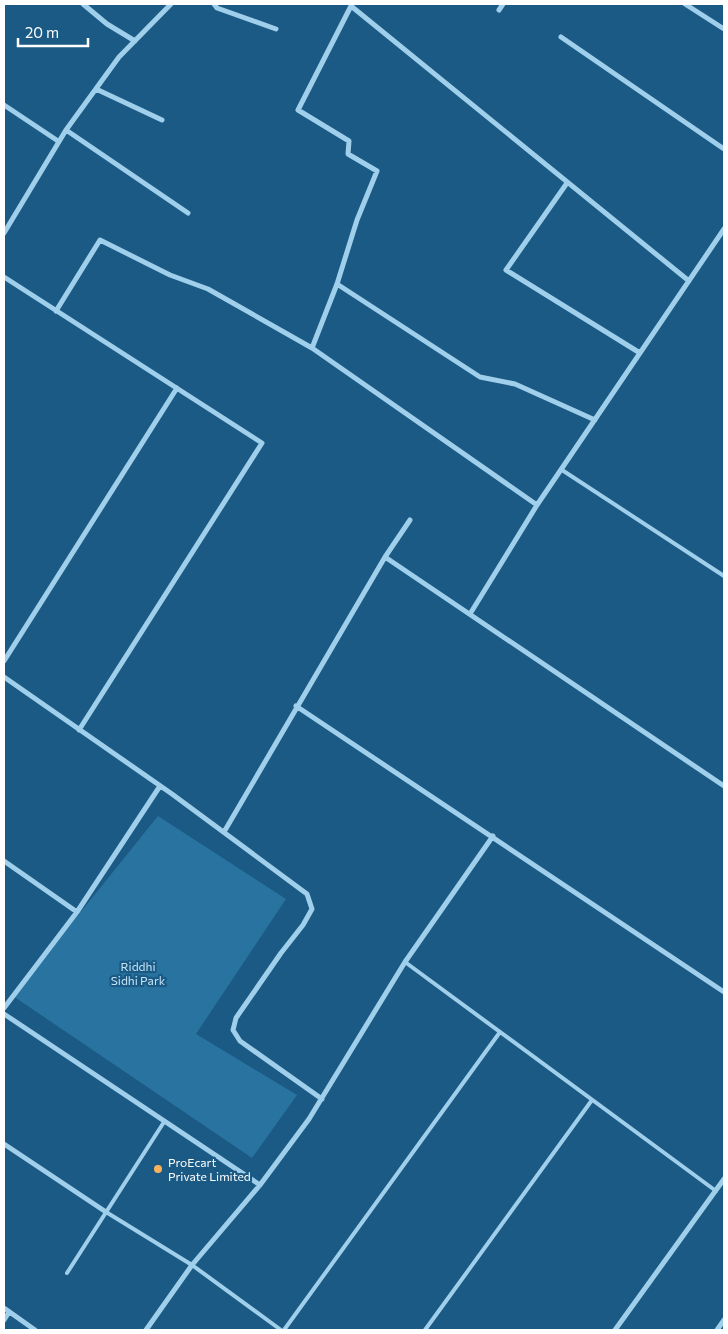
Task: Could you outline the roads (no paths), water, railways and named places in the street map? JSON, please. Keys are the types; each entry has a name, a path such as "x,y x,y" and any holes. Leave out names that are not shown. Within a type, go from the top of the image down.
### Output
{"street":[{"path":"83,4 107,24 135,41"},
{"path":"4,233 66,130 120,57 171,4"},
{"path":"214,4 218,8 276,29"},
{"path":"499,10 503,4"},
{"path":"685,4 724,29"},
{"path":"312,348 337,284 357,220 377,172 348,154 349,140 298,110 351,6 689,281"},
{"path":"561,37 724,149"},
{"path":"96,90 162,120"},
{"path":"4,106 58,141"},
{"path":"66,130 188,213"},
{"path":"568,183 506,270 640,354"},
{"path":"470,614 538,505 724,229"},
{"path":"56,311 100,240 170,275 208,289 312,348 538,505"},
{"path":"4,276 262,443 79,730"},
{"path":"337,284 480,377 514,384 595,420"},
{"path":"4,662 177,388"},
{"path":"224,832 296,706 385,557 410,520"},
{"path":"385,557 724,786"},
{"path":"4,677 160,786 307,894 312,909 304,925 281,953 236,1018 233,1030 240,1040 322,1099"},
{"path":"296,706 724,992"},
{"path":"4,1008 77,912 160,786"},
{"path":"146,1330 192,1265 277,1164 322,1099 405,962 493,836"},
{"path":"4,861 77,912"},
{"path":"4,1014 260,1185"},
{"path":"4,1144 106,1212"},
{"path":"615,1330 724,1179"},
{"path":"4,1308 35,1330"},
{"path":"4,1320 9,1312"},
{"path":"717,1330 724,1320"}],"lane":[{"path":"562,470 724,576"},
{"path":"405,962 716,1191"},
{"path":"106,1212 192,1265 283,1330 500,1032"},
{"path":"425,1330 592,1100"},
{"path":"67,1273 164,1122"}],"place":[{"name":"ProEcart Private Limited","path":"158,1169"}],"park label":[{"name":"Riddhi Sidhi Park","path":"138,973"}]}
